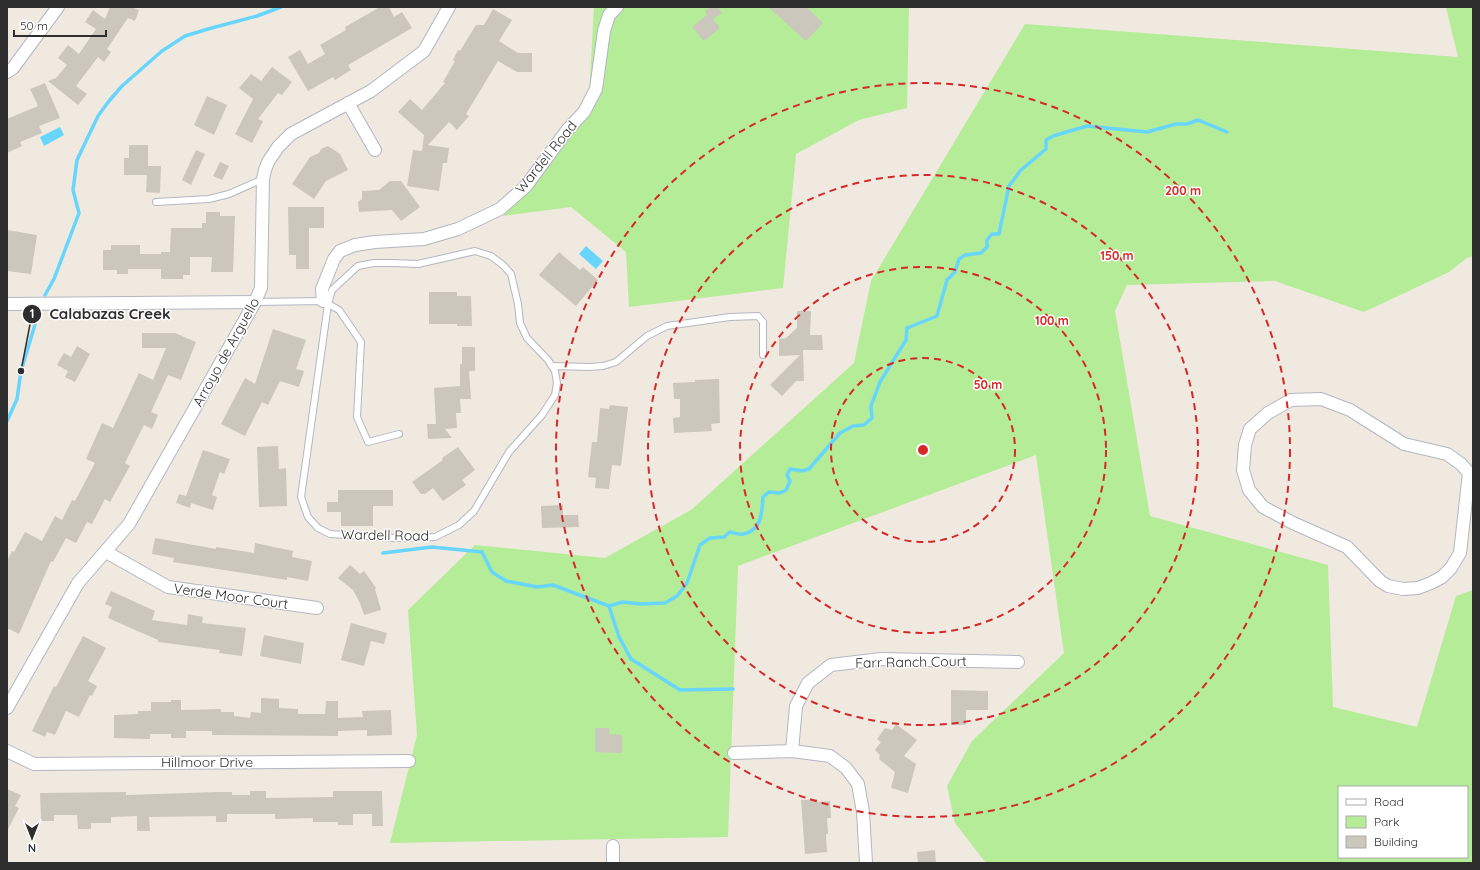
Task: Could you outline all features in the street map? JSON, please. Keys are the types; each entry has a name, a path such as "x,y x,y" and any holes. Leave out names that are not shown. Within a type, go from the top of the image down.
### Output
{"street":[{"path":"7,72 13,68 58,7"},
{"name":"Arroyo de Arguello","path":"7,708 78,584 129,524 255,302 261,288 263,179 264,170 268,162 291,134 371,92 424,51 449,7"},
{"name":"Wardell Road","path":"326,303 322,289 334,259 340,251 355,245 375,242 424,239 458,229 500,209 526,186 568,128 584,112 596,89 604,31 608,15 617,7"},
{"path":"348,103 375,150"},
{"path":"7,304 255,302"},
{"path":"1321,399 1350,410 1404,444 1447,454 1471,472 1460,553 1456,560 1447,573 1431,584 1418,588 1403,589 1388,586 1380,581 1347,547 1293,523 1262,506 1249,490 1243,470 1245,445 1250,428 1268,413 1291,400 1321,399"},
{"name":"Verde Moor Court","path":"106,552 168,587 317,608"},
{"name":"Farr Ranch Court","path":"792,751 796,706 808,683 831,665 881,660 1018,662"},
{"name":"Hillmoor Drive","path":"7,750 34,764 409,761"},
{"path":"734,752 792,751 830,756 846,768 858,784 866,863"},
{"path":"613,846 613,863"}],"lane":[{"path":"156,202 209,199 229,194 263,179"},
{"name":"Wardell Road","path":"475,251 491,256 503,265 511,274 518,304 520,323 527,338 556,371 557,383 555,394 542,416 509,452 474,511 460,525 435,537 395,538 330,534 318,528 308,517 302,497 326,303 332,290 358,266 374,263 418,264 475,251"},
{"path":"255,302 326,303 339,310 361,342 357,417 368,442 399,434"},
{"path":"552,366 603,366 616,362 647,336 667,326 730,316 758,316 763,322 763,355"}],"green space":[{"path":"594,7 909,7 907,108 859,120 796,154 783,288 629,307 626,252 571,207 503,216 530,188 572,132 588,115"},
{"path":"1446,7 1473,7 1473,256 1467,258 1449,272 1364,312 1275,281 1127,285 1115,311 1150,516 1328,565 1333,707 1417,727 1456,596 1473,590 1473,863 986,863 955,823 947,786 972,741 1064,653 1036,455 738,566 728,837 390,843 417,735 408,610 475,545 605,558 691,510 854,363 871,281 1025,24 1458,57"}],"water":[{"path":"60,127 64,135 44,146 40,137"},
{"path":"586,246 603,261 596,269 579,254"}],"building":[{"path":"110,7 131,7 139,10 135,21 128,18 107,49 111,52 104,62 98,57 76,86 87,94 78,105 48,81 56,78 67,65 58,58 68,45 79,54 96,29 85,22 93,10 105,19"},
{"path":"380,7 389,7 394,17 402,12 412,28 348,65 351,70 335,80 333,77 308,91 288,57 300,50 308,64 325,54 320,45 346,30 345,27"},
{"path":"710,7 717,7 722,13 713,19 720,28 704,41 692,27 707,15 705,11"},
{"path":"768,7 806,7 823,23 806,41"},
{"path":"493,9 512,20 499,41 518,53 532,53 532,72 517,72 498,61 466,114 469,116 457,130 449,122 428,145 449,148 447,163 443,163 439,191 407,186 413,150 422,151 424,135 398,112 410,99 422,110 445,83 443,82 455,61 453,60 458,50 460,51 476,25 484,25"},
{"path":"272,67 292,82 282,95 278,93 258,119 263,121 252,143 235,134 253,99 239,88 251,74 261,81"},
{"path":"45,83 60,118 39,126 42,133 20,142 22,146 7,153 7,119 38,106 30,89"},
{"path":"207,96 227,105 214,135 194,125"},
{"path":"129,145 148,145 148,166 161,166 160,193 146,192 147,175 124,175 124,158 129,158"},
{"path":"328,146 340,154 348,170 326,181 314,199 292,184 310,157 319,153 321,149"},
{"path":"196,150 205,154 191,185 182,180"},
{"path":"220,162 229,166 222,180 213,176"},
{"path":"390,181 401,181 420,207 401,221 392,210 359,212 358,202 362,199 362,191 379,190"},
{"path":"288,207 324,207 324,228 309,228 309,269 296,269 296,255 289,255"},
{"path":"206,212 220,212 220,216 235,216 233,272 211,272 212,257 190,257 190,275 183,275 183,279 161,279 161,269 128,269 128,274 117,274 117,270 103,270 103,250 111,250 111,245 140,245 140,254 161,254 161,252 170,252 171,228 202,228 202,223 206,223"},
{"path":"7,230 37,235 31,274 7,271"},
{"path":"559,252 580,270 583,267 598,280 576,306 539,275"},
{"path":"429,292 457,292 457,296 471,296 472,326 457,326 457,324 429,324"},
{"path":"797,311 811,311 810,335 822,335 823,350 803,350 804,381 796,381 782,396 770,385 800,355 779,356 779,339 786,338 797,328"},
{"path":"273,329 306,340 296,369 304,371 299,387 280,381 268,405 262,402 245,436 221,424 245,378 255,384"},
{"path":"142,333 175,333 196,342 181,380 168,375 151,412 158,415 152,429 144,425 125,463 130,466 110,502 105,499 92,524 87,522 76,543 66,538 53,562 51,561 19,634 7,628 7,561 12,551 14,552 25,532 42,541 55,516 62,520 72,500 75,501 95,463 86,459 102,423 113,428 139,373 153,380 166,348 142,348"},
{"path":"77,346 90,354 75,382 65,377 68,371 57,365 64,353 71,357"},
{"path":"462,347 475,347 475,371 469,371 471,399 460,399 461,413 456,413 457,428 445,429 452,438 428,439 427,424 436,424 434,388 460,386"},
{"path":"719,379 720,423 711,424 712,431 674,433 673,418 680,417 680,399 674,399 673,383"},
{"path":"610,405 628,407 621,466 612,465 609,489 595,488 596,478 588,477 592,442 597,442 600,408 609,409"},
{"path":"278,446 279,469 286,468 287,506 259,507 257,447"},
{"path":"458,447 475,470 462,480 466,485 443,501 433,488 425,494 421,494 412,482 443,460 442,458"},
{"path":"203,450 230,459 224,474 220,472 212,495 217,497 213,510 191,503 190,508 176,503 179,494 186,496"},
{"path":"338,490 393,490 393,506 373,506 373,526 341,526 341,512 327,512 327,502 338,502"},
{"path":"563,505 563,515 578,515 579,527 542,528 541,506"},
{"path":"155,538 216,549 216,547 254,553 255,543 293,551 292,557 312,561 308,581 287,577 287,580 173,562 174,558 152,554"},
{"path":"350,565 360,574 364,571 376,588 381,610 364,615 353,590 338,578"},
{"path":"111,591 155,611 152,620 187,625 188,614 203,617 202,623 246,628 242,656 219,653 220,650 158,642 158,640 108,618 112,607 105,604"},
{"path":"351,623 387,633 384,644 371,641 364,666 341,660"},
{"path":"264,635 304,643 301,664 260,656"},
{"path":"83,636 106,648 88,681 97,686 92,696 90,695 79,717 66,711 55,735 47,732 45,737 32,731 54,686 56,687"},
{"path":"951,690 988,691 988,710 966,710 966,725 951,725"},
{"path":"261,698 279,699 279,708 298,709 298,714 325,714 326,701 338,701 338,718 363,717 362,711 391,710 392,735 367,736 367,730 338,731 338,736 212,735 212,731 186,731 186,738 171,738 171,734 150,734 150,739 114,738 114,715 138,714 138,711 151,711 151,702 171,702 171,700 181,700 181,710 221,709 221,712 234,712 234,716 250,718 251,712 261,713"},
{"path":"896,724 917,740 904,756 916,764 908,793 891,788 895,772 879,759 880,755 875,750 881,742 877,739 885,728 892,730"},
{"path":"595,728 609,728 609,734 622,735 622,753 595,752"},
{"path":"7,789 21,795 15,806 19,808 7,831"},
{"path":"250,791 266,791 266,798 333,797 333,791 382,791 383,826 372,826 372,814 353,814 353,825 338,825 338,822 313,822 313,818 275,819 275,814 227,814 227,822 216,822 216,816 149,817 150,831 137,831 137,816 111,817 111,823 91,823 91,829 78,829 77,815 54,815 54,821 41,821 40,793 126,792 126,795 232,792 232,795 250,795"},
{"path":"817,799 817,802 830,801 831,818 827,818 828,834 826,834 827,852 805,854 801,800"},
{"path":"935,850 936,863 918,863 917,852"}],"waterway":[{"path":"45,295 54,279 79,213 73,190 77,160 98,116 109,101 122,86 162,51 185,36 257,16 281,7"},
{"path":"383,553 432,547 482,552 492,572 506,581 537,587 553,585 609,606 623,602 640,604 665,603 677,596 687,583 700,545 710,538 724,537 730,532 742,534 754,529 760,520 763,497 769,492 780,493 786,490 790,481 787,475 790,469 802,471 809,469 840,433 853,426 864,425 872,418 871,406 880,382 906,340 907,328 937,316 947,280 955,272 959,259 965,255 981,253 987,247 987,240 992,234 999,234 1009,186 1021,170 1046,149 1046,140 1053,136 1087,126 1147,132 1176,124 1187,124 1198,120 1227,132"},
{"path":"7,421 17,399 21,371 40,308"},
{"path":"609,606 619,637 631,659 680,690 733,689"}],"place":[{"name":"Calabazas Creek","path":"21,371"}]}
